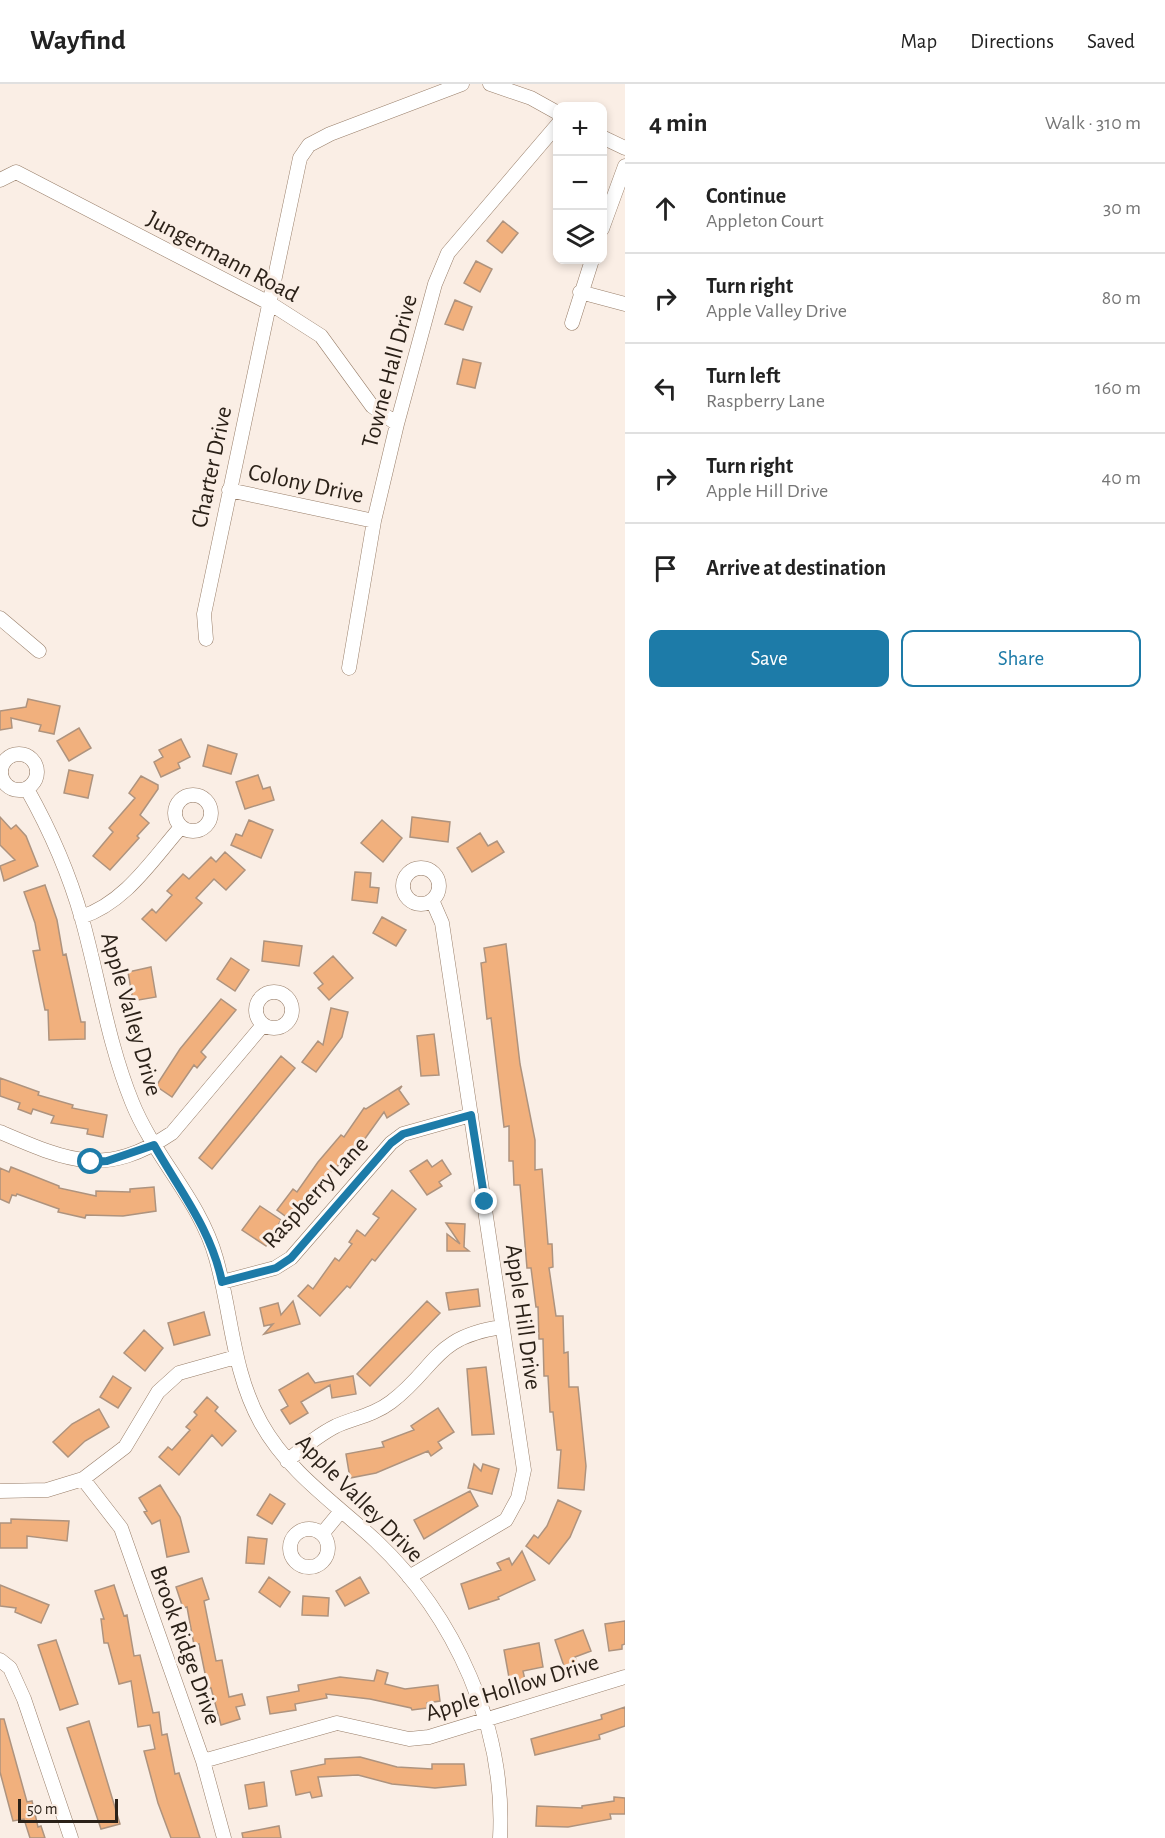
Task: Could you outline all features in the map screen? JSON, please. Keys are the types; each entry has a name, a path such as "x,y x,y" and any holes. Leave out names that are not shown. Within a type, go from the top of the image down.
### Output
{"street":[{"name":"Charter Drive","path":"206,639 204,614 300,158 309,145 330,134 462,84"},
{"path":"490,84 531,98 553,110"},
{"path":"531,98 538,84"},
{"name":"Towne Hall Drive","path":"349,668 374,521 397,423 435,284 448,253 553,130"},
{"path":"607,139 625,148"},
{"path":"607,218 625,166"},
{"name":"Jungermann Road","path":"0,180 16,172 271,304 321,336 372,406 397,423"},
{"path":"572,323 590,264"},
{"path":"580,292 625,304"},
{"name":"Colony Drive","path":"229,490 374,521"},
{"path":"0,618 39,651"},
{"name":"Apple Valley Drive","path":"27,789 56,845 81,917 119,1065 136,1112 200,1220 216,1258 236,1357 253,1408 287,1461 378,1543 409,1577 435,1611 458,1650 485,1718 498,1778 500,1838"},
{"path":"81,917 105,907 118,897 181,827"},
{"name":"Apple Hill Drive","path":"409,1577 506,1520 518,1498 524,1470 442,923 432,900"},
{"path":"0,1132 83,1162 107,1161 154,1145 172,1133 263,1025"},
{"name":"Raspberry Lane","path":"222,1282 276,1268 291,1258 391,1143 403,1134 471,1115"},
{"path":"287,1461 318,1436 337,1426 372,1414 392,1402 448,1344 463,1335 502,1327"},
{"path":"0,1491 47,1490 83,1479 124,1447 158,1392 180,1373 236,1357"},
{"name":"Brook Ridge Drive","path":"83,1479 121,1528 203,1761 224,1838"},
{"path":"322,1534 341,1511"},
{"path":"0,1660 10,1668 24,1699 71,1838"},
{"name":"Apple Hollow Drive","path":"203,1761 324,1724 338,1723 409,1739 429,1737 625,1677"}],"building":[{"path":"503,221 518,233 502,253 487,241"},
{"path":"476,261 492,269 480,292 464,283"},
{"path":"455,300 472,307 463,330 445,324"},
{"path":"463,359 481,363 475,388 457,384"},
{"path":"28,699 60,706 54,734 39,731 41,725 11,718 12,728 0,730 0,711 26,707"},
{"path":"79,728 91,748 69,761 57,741"},
{"path":"181,739 190,757 178,763 180,768 161,777 154,762 163,757 159,750"},
{"path":"208,745 237,754 231,774 203,766"},
{"path":"69,770 93,775 88,798 64,793"},
{"path":"258,775 263,789 270,787 274,800 245,809 236,782"},
{"path":"141,776 158,785 158,789 140,815 149,823 137,836 139,838 110,870 93,856 113,832 109,828 135,798 129,793"},
{"path":"0,817 11,829 16,825 26,836 38,866 4,881 0,866 15,860 0,845"},
{"path":"412,817 450,822 448,842 410,837"},
{"path":"249,820 273,830 261,858 231,845 236,834 242,836"},
{"path":"382,820 402,838 383,862 361,843"},
{"path":"480,833 488,846 497,841 504,852 472,872 457,848"},
{"path":"225,852 245,870 226,890 214,879 196,898 202,903 166,941 142,919 152,909 156,913 172,895 167,891 183,874 189,879 211,857 216,862"},
{"path":"355,872 371,873 370,887 379,888 377,903 352,900"},
{"path":"45,885 57,920 63,955 66,954 81,1022 85,1022 85,1039 49,1040 48,1010 45,1010 33,951 40,950 35,923 24,892"},
{"path":"382,917 406,930 396,946 373,933"},
{"path":"264,941 302,946 299,966 262,961"},
{"path":"506,944 520,1064 535,1140 535,1170 542,1169 548,1244 552,1244 553,1267 549,1268 556,1316 563,1316 564,1353 568,1352 569,1387 578,1387 586,1466 584,1490 558,1488 561,1450 557,1450 553,1412 550,1412 548,1376 544,1376 543,1339 539,1339 538,1307 536,1307 531,1268 527,1268 520,1185 514,1185 513,1161 509,1161 509,1126 504,1127 491,1018 487,1019 481,963 486,962 484,948"},
{"path":"333,956 353,978 329,1000 318,988 323,984 314,973"},
{"path":"231,958 249,970 235,991 217,979"},
{"path":"151,967 156,997 133,1001 128,972"},
{"path":"221,999 236,1010 201,1052 206,1057 197,1068 194,1065 172,1097 156,1086 180,1049"},
{"path":"331,1008 348,1012 342,1037 316,1072 302,1062 318,1041 323,1045"},
{"path":"434,1034 439,1075 421,1076 417,1036"},
{"path":"281,1056 295,1068 212,1169 199,1158"},
{"path":"0,1078 39,1092 38,1095 73,1105 72,1108 107,1115 103,1137 87,1134 88,1129 51,1123 54,1116 33,1109 31,1114 18,1109 20,1103 0,1096"},
{"path":"402,1086 399,1090 409,1104 387,1118 384,1112 364,1140 361,1138 336,1168 334,1167 315,1195 312,1193 292,1221 277,1210 293,1189 297,1192 341,1135 344,1137 364,1108 366,1109"},
{"path":"427,1160 432,1167 442,1160 451,1174 439,1182 442,1186 427,1195 410,1171"},
{"path":"11,1167 59,1186 59,1188 96,1196 96,1191 130,1192 130,1189 154,1187 156,1211 123,1216 86,1215 85,1218 58,1212 59,1209 17,1194 12,1195 9,1203 0,1199 0,1168 9,1172"},
{"path":"392,1190 416,1209 375,1261 372,1259 350,1288 347,1286 320,1316 298,1296 308,1285 313,1289 335,1258 339,1261 352,1244 349,1242 357,1230 365,1236 379,1218 373,1214"},
{"path":"260,1206 281,1220 266,1246 242,1230"},
{"path":"446,1223 465,1224 464,1247 469,1251 447,1251 447,1234 460,1244"},
{"path":"478,1289 480,1306 449,1310 446,1293"},
{"path":"293,1301 300,1324 264,1334 273,1324 264,1326 260,1308 278,1303 281,1315"},
{"path":"427,1301 440,1313 370,1386 357,1374"},
{"path":"204,1312 210,1335 174,1345 168,1323"},
{"path":"144,1330 163,1348 145,1371 124,1353"},
{"path":"486,1367 494,1434 472,1435 467,1369"},
{"path":"308,1373 315,1383 353,1376 356,1394 332,1398 330,1385 301,1402 308,1413 290,1424 281,1410 288,1406 279,1390"},
{"path":"113,1376 131,1388 118,1408 100,1397"},
{"path":"207,1397 218,1407 215,1411 236,1431 222,1446 212,1435 179,1475 159,1457 168,1447 172,1450 190,1430 186,1427 197,1415 194,1412"},
{"path":"438,1408 454,1432 438,1442 442,1448 431,1456 428,1451 376,1473 350,1478 346,1454 384,1447 382,1442 414,1430 411,1426"},
{"path":"99,1409 109,1427 85,1441 68,1457 53,1442 72,1424"},
{"path":"474,1464 481,1471 483,1464 499,1469 492,1494 468,1488"},
{"path":"160,1485 180,1517 189,1552 167,1557 160,1520 152,1524 144,1512 147,1511 139,1498"},
{"path":"470,1491 478,1506 424,1539 414,1520"},
{"path":"270,1494 285,1504 272,1524 257,1515"},
{"path":"558,1500 581,1511 570,1537 549,1564 526,1546 534,1535 538,1538 547,1526"},
{"path":"11,1519 69,1521 67,1541 27,1536 27,1548 0,1548 0,1523 11,1523"},
{"path":"248,1537 267,1539 264,1564 246,1563"},
{"path":"522,1551 535,1580 498,1597 499,1599 469,1609 461,1584 501,1570 497,1563 509,1558 512,1565"},
{"path":"269,1577 290,1592 280,1607 259,1592"},
{"path":"360,1577 369,1593 345,1606 336,1591"},
{"path":"202,1578 209,1599 204,1601 216,1661 222,1660 229,1697 242,1694 245,1705 236,1707 240,1719 221,1725 211,1688 208,1688 199,1644 194,1645 187,1607 183,1608 176,1587"},
{"path":"0,1585 49,1605 41,1623 15,1612 16,1608 0,1606"},
{"path":"114,1585 124,1616 127,1615 134,1656 140,1655 153,1713 159,1712 162,1735 167,1734 175,1774 179,1773 200,1838 171,1838 158,1803 144,1751 155,1749 150,1725 138,1727 131,1681 119,1684 108,1643 104,1643 101,1619 104,1619 95,1591"},
{"path":"303,1596 329,1598 328,1616 302,1615"},
{"path":"625,1621 625,1644 622,1645 622,1649 609,1651 605,1624"},
{"path":"583,1630 591,1651 575,1657 578,1665 565,1669 555,1640"},
{"path":"56,1640 78,1704 60,1710 38,1645"},
{"path":"539,1643 543,1667 523,1671 525,1680 510,1683 504,1650"},
{"path":"377,1670 388,1673 385,1684 405,1689 438,1685 440,1701 427,1703 427,1708 412,1710 370,1699 326,1694 327,1698 295,1704 296,1710 270,1714 267,1697 299,1691 298,1685 340,1677 374,1681"},
{"path":"625,1707 625,1726 599,1735 600,1739 535,1755 531,1739 602,1719 601,1715"},
{"path":"0,1719 4,1719 27,1802 32,1801 38,1827 41,1826 45,1838 30,1838 24,1819 13,1821 0,1772"},
{"path":"89,1721 120,1824 101,1829 67,1728"},
{"path":"360,1757 397,1767 432,1769 432,1764 464,1764 466,1785 435,1788 392,1784 358,1775 318,1777 322,1796 312,1798 310,1792 296,1795 291,1771 325,1764 325,1759"},
{"path":"264,1782 267,1806 249,1809 245,1785"},
{"path":"614,1797 625,1798 625,1814 610,1814 611,1819 568,1827 536,1826 537,1806 582,1808 582,1806 614,1801"},
{"path":"279,1826 281,1838 243,1838 242,1833"}],"route":[{"path":"91,1162 107,1161 154,1145 188,1198 208,1235 222,1282 276,1268 291,1258 391,1143 403,1134 471,1115 485,1202"}]}
